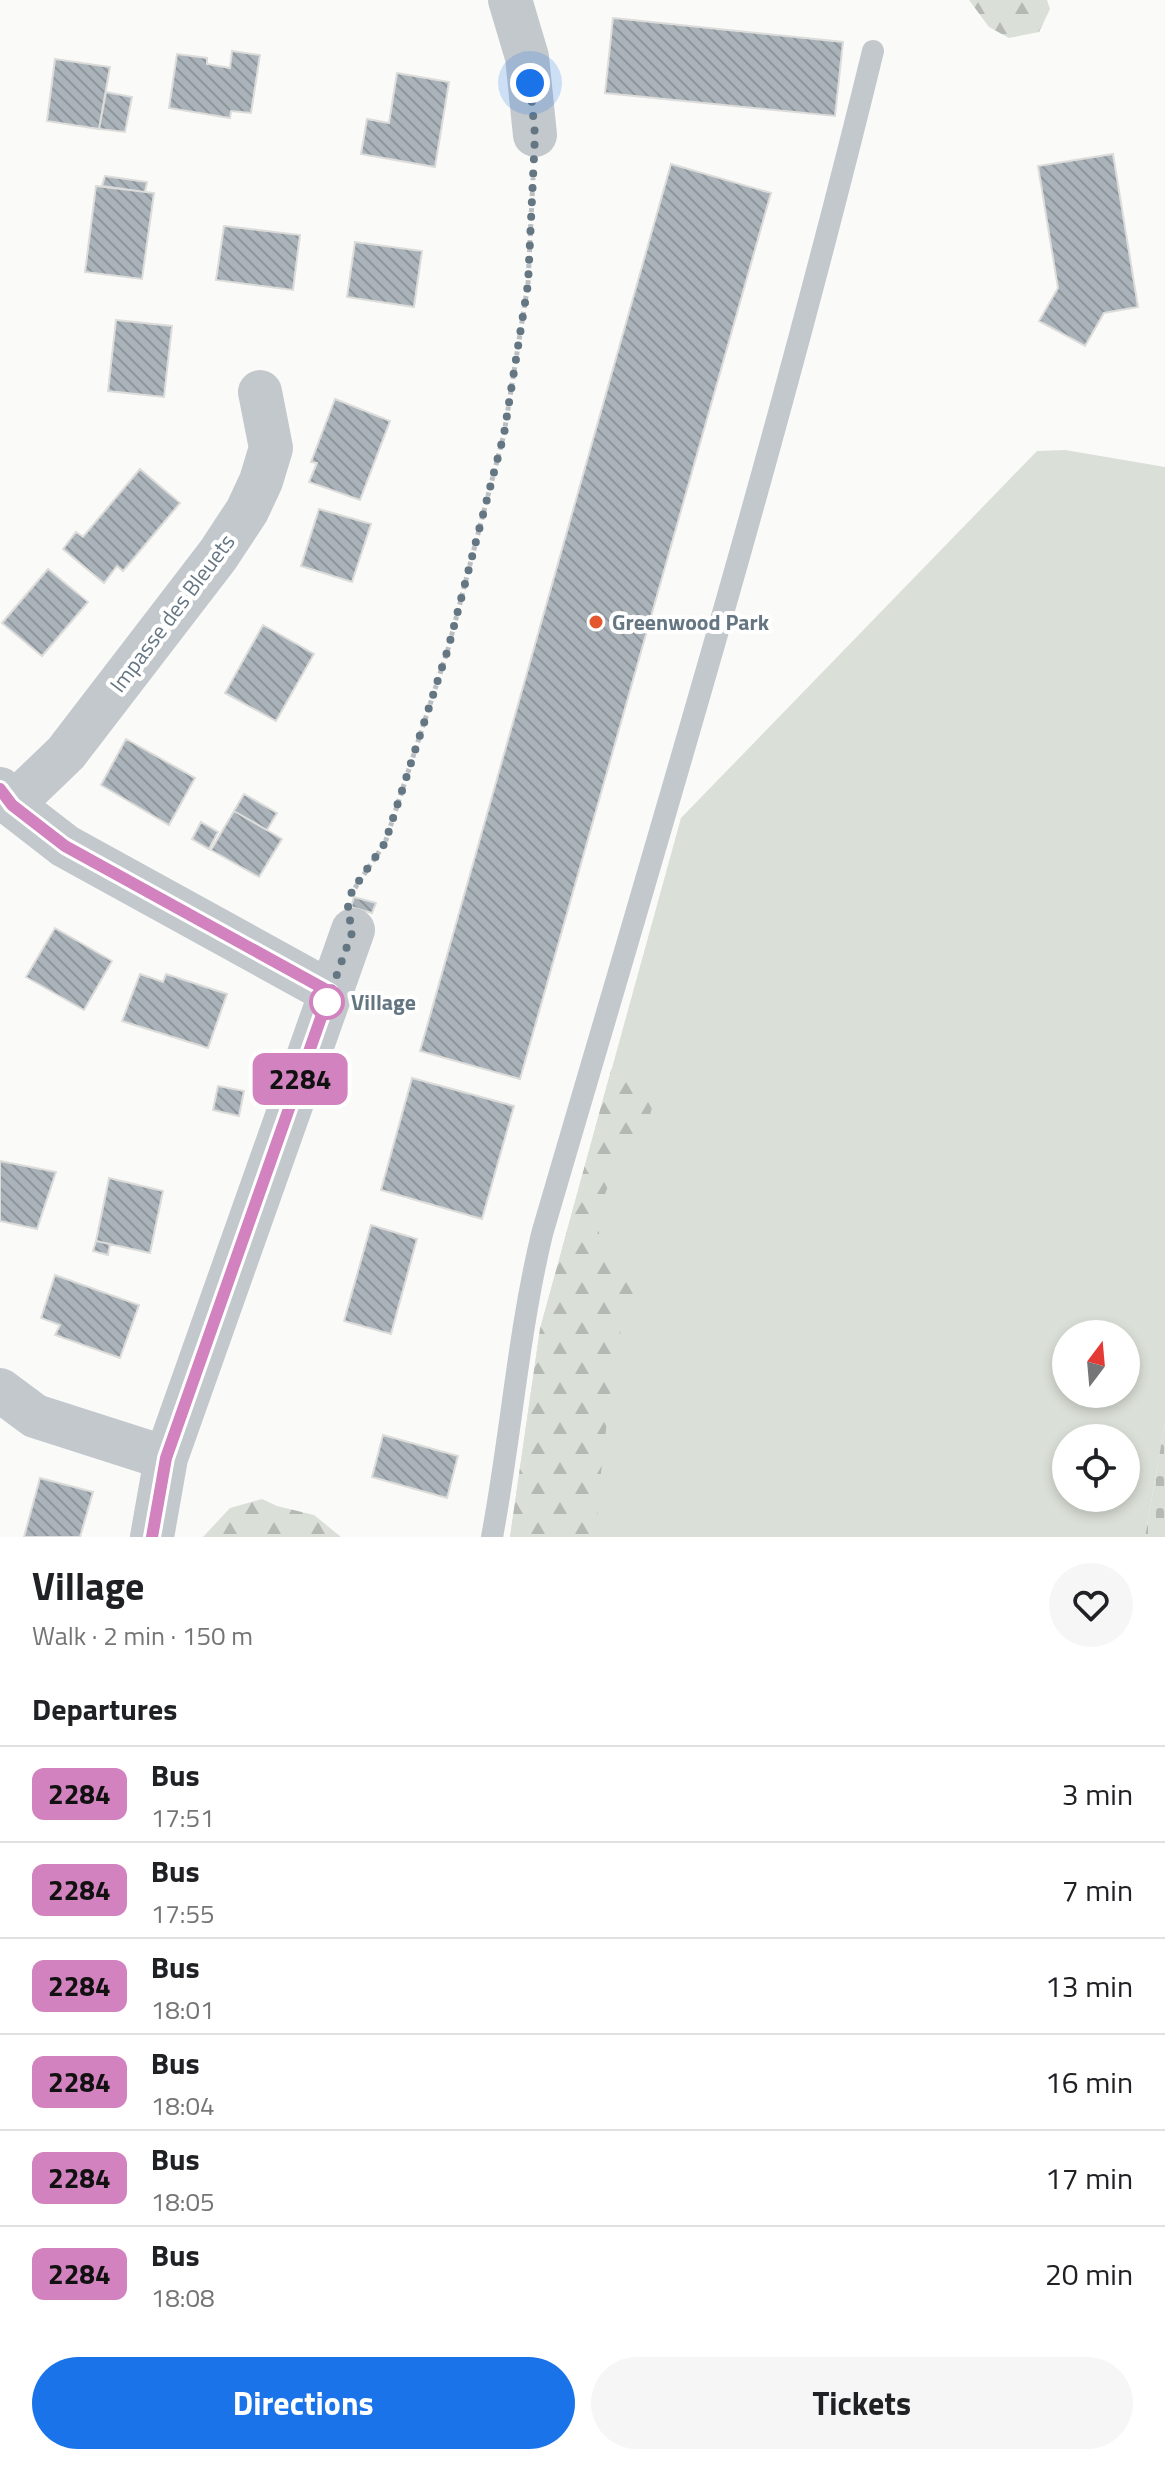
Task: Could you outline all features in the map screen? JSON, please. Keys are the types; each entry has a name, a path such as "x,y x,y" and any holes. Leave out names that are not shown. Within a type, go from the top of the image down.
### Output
{"street":[{"path":"510,0 527,57 535,135"},
{"name":"Impasse des Bleuets","path":"6,797 66,753 218,555 247,511 261,481 271,448 260,392"},
{"path":"6,797 65,846 330,992"},
{"path":"152,1537 166,1458 353,930"},
{"path":"0,1390 35,1416 166,1458"}],"lane":[{"path":"492,1537 504,1475 527,1296 542,1234 717,635 835,208 873,51"}],"path":[{"path":"353,930 347,911 352,891 385,843 448,649 504,434 528,284 535,135"}],"green space":[{"path":"969,0 1047,0 1050,9 1039,32 1009,38 989,27"},
{"path":"1065,450 1165,467 1165,1422 1145,1537 510,1537 540,1329 681,818 1037,451"},
{"path":"621,1062 639,1071 654,1100 643,1141 618,1160 599,1210 599,1242 623,1258 638,1283 622,1323 610,1395 598,1499 598,1537 510,1537 540,1329 611,1070"},
{"path":"1165,1422 1165,1537 1145,1537"},
{"path":"262,1499 314,1515 341,1537 203,1537 230,1508"}],"building":[{"path":"613,18 843,42 835,116 605,93"},
{"path":"232,51 260,55 251,113 231,111 230,118 169,108 177,54 207,58 207,64 230,68"},
{"path":"55,59 110,67 99,129 47,121"},
{"path":"397,73 449,82 435,167 361,154 367,119 389,123"},
{"path":"106,92 132,97 125,132 99,129"},
{"path":"1113,154 1138,307 1104,313 1085,346 1039,321 1058,288 1038,166"},
{"name":"Greenwood Park","path":"671,164 771,193 520,1079 420,1051"},
{"path":"105,176 147,182 145,192 102,186"},
{"path":"96,186 154,193 142,279 85,272"},
{"path":"224,226 300,235 293,290 216,280"},
{"path":"355,242 422,251 414,307 347,297"},
{"path":"116,320 172,326 164,397 108,391"},
{"path":"335,399 390,421 360,500 309,482 317,463 311,462"},
{"path":"140,469 180,503 123,571 117,566 104,583 63,549 76,532 83,537"},
{"path":"319,509 371,524 352,582 301,566"},
{"path":"48,569 88,602 42,656 2,623"},
{"path":"263,625 314,654 276,721 225,693"},
{"path":"126,739 195,778 169,825 101,785"},
{"path":"244,794 277,813 267,830 234,811"},
{"path":"234,811 282,839 259,877 211,850"},
{"path":"201,822 218,832 209,849 192,839"},
{"path":"354,897 376,903 372,913 351,907"},
{"path":"55,928 112,961 84,1010 26,977"},
{"path":"140,974 163,982 166,974 227,994 208,1048 122,1021"},
{"path":"412,1078 514,1106 482,1219 381,1190"},
{"path":"218,1086 244,1091 239,1116 213,1110"},
{"path":"0,1161 56,1172 37,1229 0,1221"},
{"path":"109,1178 163,1191 150,1253 96,1241"},
{"path":"371,1225 417,1239 391,1334 344,1321"},
{"path":"96,1241 110,1244 108,1255 93,1251"},
{"path":"55,1275 139,1305 120,1358 55,1335 60,1325 41,1318"},
{"path":"383,1435 458,1456 447,1498 372,1477"},
{"path":"40,1478 93,1492 80,1537 24,1537"}],"bus line":[{"name":"2284","path":"0,789 12,805 65,846 330,992 166,1458 152,1537"}],"place":[{"name":"Greenwood Park","path":"596,622"},
{"name":"Village","path":"327,1002"}],"route":[{"path":"327,1002 353,930 347,911 352,891 385,843 448,649 504,434 528,284 535,135 530,83"}]}
